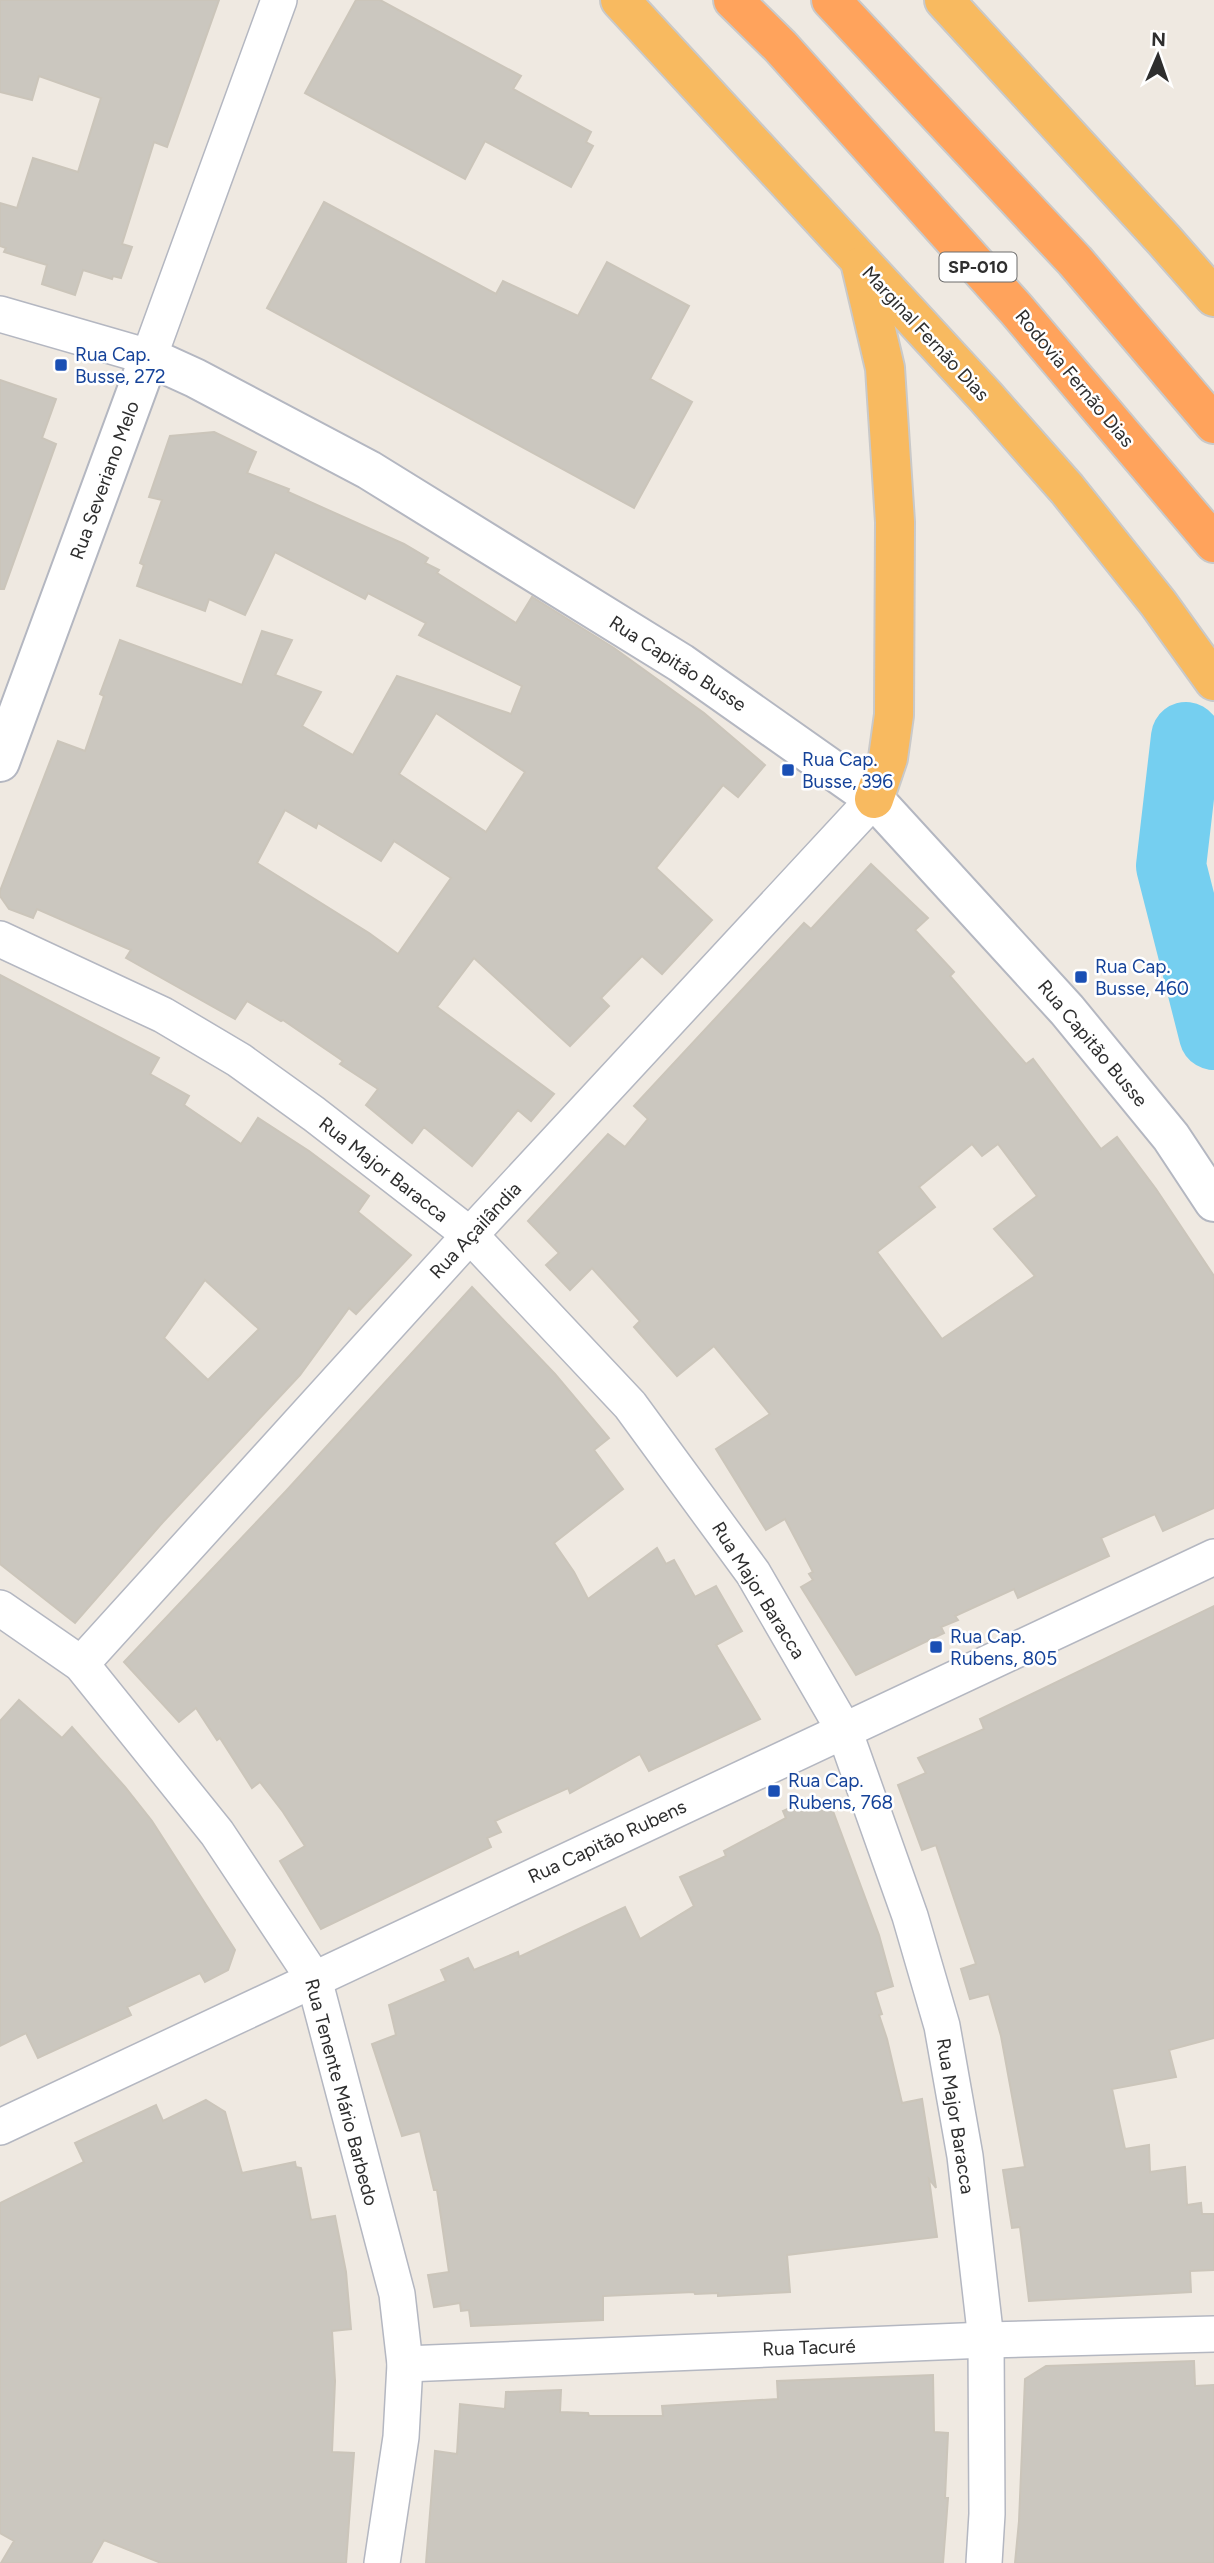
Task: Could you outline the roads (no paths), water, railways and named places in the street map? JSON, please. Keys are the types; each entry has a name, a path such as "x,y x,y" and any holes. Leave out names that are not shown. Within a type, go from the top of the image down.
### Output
{"highway":[{"name":"Marginal Fernão Dias","path":"620,0 985,396 1067,489 1158,603 1214,681"},
{"name":"Rodovia Fernão Dias","path":"733,0 780,46 1016,309 1214,543"},
{"path":"831,0 1076,261 1214,424"},
{"path":"944,0 1214,297"},
{"path":"861,264 885,368 890,410 895,522 894,715 888,758 874,799"}],"street":[{"name":"Rua Severiano Melo","path":"0,762 279,0"},
{"name":"Rua Capitão Busse","path":"0,314 149,357 195,378 369,470 681,663 874,799 1067,1010 1171,1137 1214,1202"},
{"name":"Rua Açailândia","path":"81,1664 470,1236 874,799"},
{"name":"Rua Major Baracca","path":"0,939 163,1015 239,1060 314,1114 470,1236 630,1405 753,1573 844,1730 910,1916 942,2026 965,2156 986,2340 987,2514 984,2563"},
{"name":"Rua Capitão Rubens","path":"0,2127 1214,1556"},
{"name":"Rua Tenente Mário Barbedo","path":"0,1608 81,1664 218,1833 314,1979 397,2294 405,2364 401,2437 382,2563"},
{"name":"Rua Tacuré","path":"405,2364 986,2340 1214,2334"}],"waterway":[{"path":"1186,737 1171,866 1214,1035"}],"place":[{"name":"Rua Cap. Busse, 272","path":"61,365"},
{"name":"Rua Cap. Busse, 396","path":"788,770"},
{"name":"Rua Cap. Busse, 460","path":"1081,977"},
{"name":"Rua Cap. Rubens, 805","path":"936,1647"},
{"name":"Rua Cap. Rubens, 768","path":"774,1791"}]}
